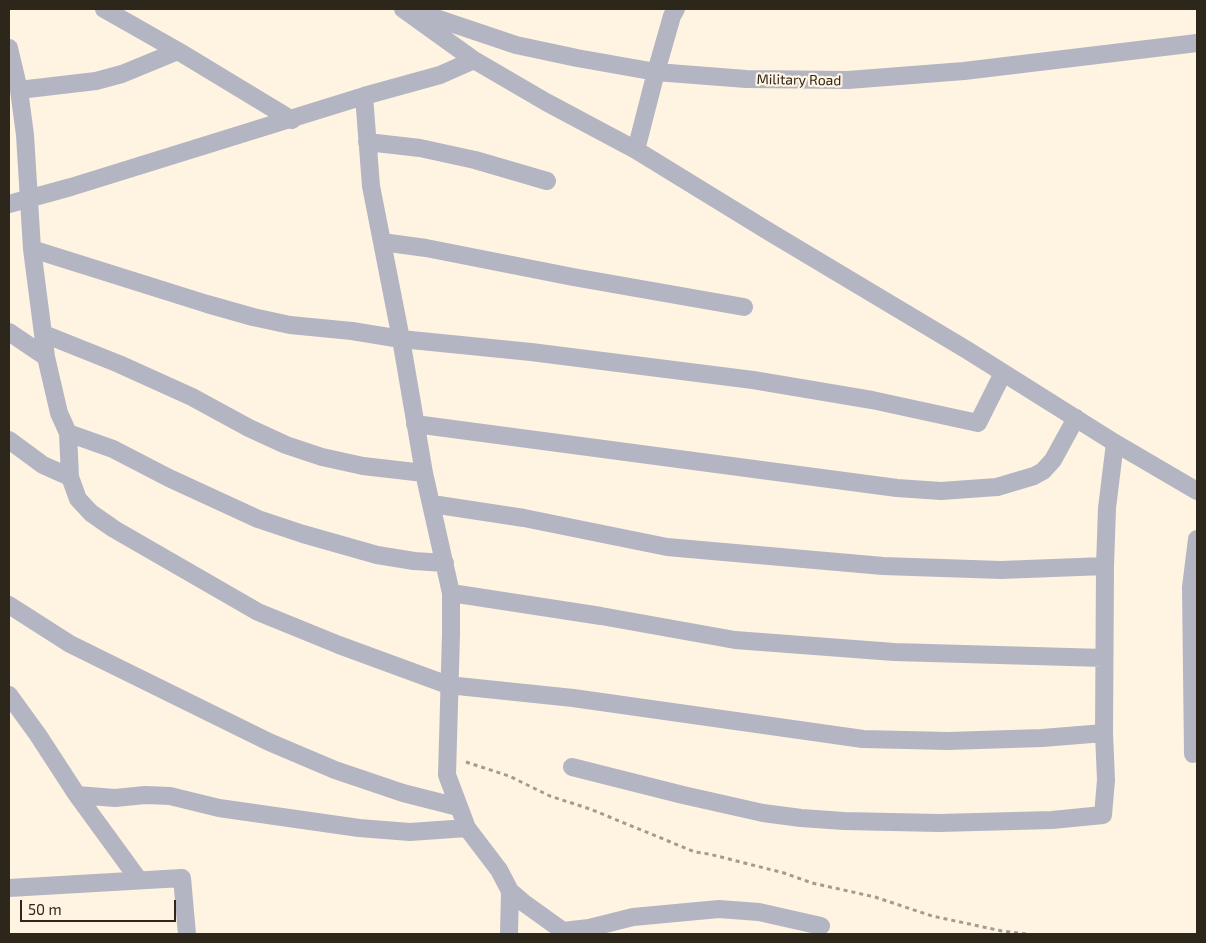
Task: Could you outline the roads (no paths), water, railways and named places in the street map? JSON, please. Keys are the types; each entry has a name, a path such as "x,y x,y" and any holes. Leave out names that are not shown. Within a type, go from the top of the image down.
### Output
{"street":[{"path":"104,9 178,50 292,120"},
{"path":"404,9 474,60 546,102 636,150 1115,443 1197,491"},
{"name":"Military Road","path":"408,9 516,45 656,72 746,80 848,80 964,70 1197,43"},
{"path":"636,150 656,72 672,16 676,9"},
{"path":"9,48 19,90 28,162 32,249 46,357 59,413 68,433 70,477 78,499 91,513 114,529 258,612 339,645 448,685 573,698 863,739 948,741 1042,738 1104,733"},
{"path":"19,90 96,81 122,74 178,50"},
{"path":"9,204 292,120 364,96 440,75 474,60"},
{"path":"364,96 371,186 401,339 424,473 451,593 447,775 467,828 498,870 510,891 524,904 564,933 633,917 719,909 759,912 821,926"},
{"path":"368,142 420,148 466,158 547,181"},
{"path":"382,242 426,248 573,277 744,307"},
{"path":"32,249 207,304 290,325 352,331 401,339 531,352 753,380 872,400 978,423 1003,373"},
{"path":"9,332 46,357"},
{"path":"44,334 119,364 192,397 249,428 286,445 322,457 363,466 424,473"},
{"path":"415,424 897,488 941,491 997,486 1034,476 1043,471 1053,460 1076,418"},
{"path":"68,433 113,449 169,478 258,518 303,534 378,555 414,561 445,563"},
{"path":"9,440 43,464 70,477"},
{"path":"572,767 763,813 801,818 939,823 1052,820 1103,815 1106,780 1104,733 1105,566 1107,508 1115,443"},
{"path":"432,504 524,518 667,547 883,566 1001,570 1105,566"},
{"path":"1193,754 1191,587 1197,539"},
{"path":"451,593 601,616 735,640 894,652 1104,658"},
{"path":"9,605 70,644 269,742 335,770 404,793 458,807"},
{"path":"9,695 77,795 139,880"},
{"path":"77,795 115,798 170,796 219,808 367,829 410,832 467,828"},
{"path":"9,888 182,878 187,934"},
{"path":"509,934 510,891"}]}
